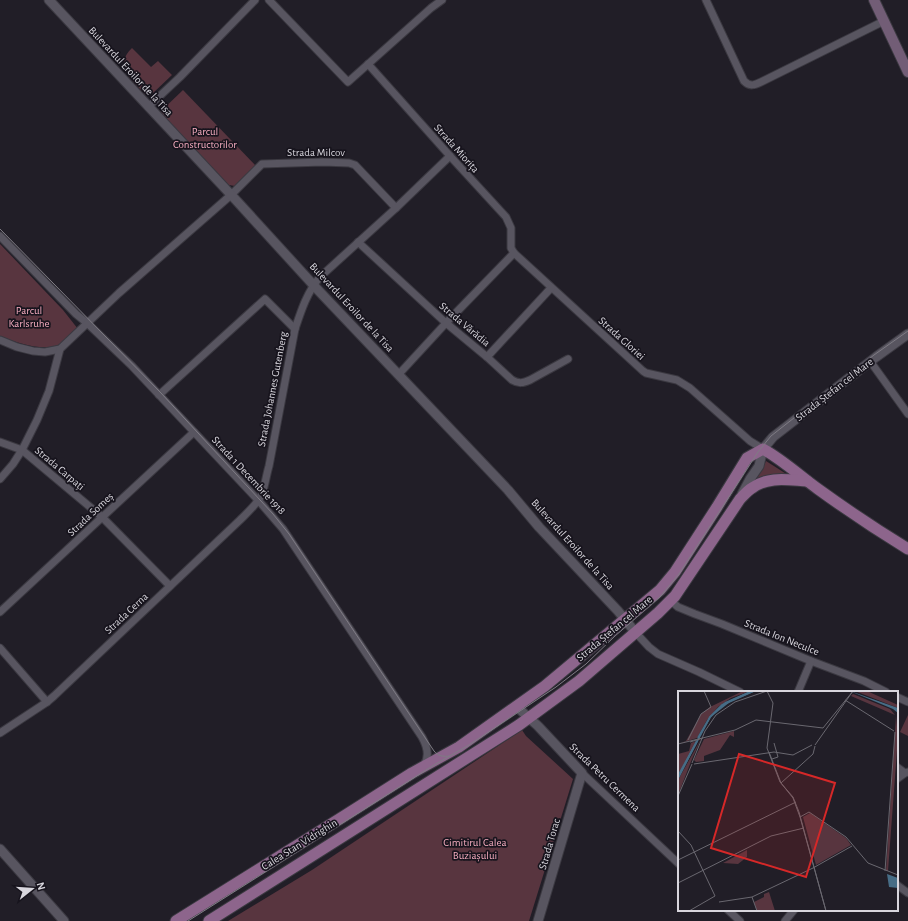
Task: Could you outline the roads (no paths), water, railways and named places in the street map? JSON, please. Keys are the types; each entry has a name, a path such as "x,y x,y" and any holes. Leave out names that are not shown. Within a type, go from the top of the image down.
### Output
{"main road":[{"path":"874,0 908,72"},
{"path":"763,449 877,530 908,549"},
{"name":"Strada Ștefan cel Mare","path":"423,767 459,747 517,707 545,686 653,596 675,572 747,458 763,449"},
{"path":"740,499 752,488 762,483 781,479 807,481"},
{"name":"Strada Ștefan cel Mare","path":"442,773 529,718 579,681 658,613 671,601 682,586 740,499"},
{"name":"Calea Stan Vidrighin","path":"176,921 423,767"},
{"name":"Calea Stan Vidrighin","path":"209,921 442,773"}],"street":[{"name":"Bulevardul Eroilor de la Tisa","path":"48,0 508,490 540,527 618,611 636,633"},
{"path":"148,107 180,77 255,0"},
{"path":"269,0 348,82 438,1"},
{"path":"706,0 744,80 747,84 751,85 760,83 884,21"},
{"name":"Strada Miorița","path":"368,64 506,217 511,228 511,248 514,253"},
{"name":"Strada Johannes Gutenberg","path":"258,500 261,496 269,466 295,329 302,308 314,284 450,156"},
{"name":"Strada Milcov","path":"60,349 119,293 231,195 262,164 349,162 355,165 396,208"},
{"name":"Strada 1 Decembrie 1918","path":"0,236 76,314 132,366 258,500 286,534 422,737 428,754 426,763 423,767"},
{"name":"Strada Vărădia","path":"358,242 446,323 517,383 530,380 568,360"},
{"path":"399,374 514,253"},
{"name":"Strada Gloriei","path":"514,253 643,371 646,373 674,378 690,388 750,441 763,449"},
{"path":"486,357 551,288"},
{"path":"159,395 265,299 295,329"},
{"name":"Strada Ștefan cel Mare","path":"740,499 750,479 759,466 763,449 773,437 870,361 908,334"},
{"path":"0,340 17,347 33,351 45,352 60,349 49,391 37,420 22,450 0,480"},
{"path":"870,361 908,414"},
{"name":"Strada Someș","path":"0,612 194,432"},
{"name":"Strada Carpați","path":"0,442 22,450 102,517 170,586"},
{"name":"Strada Cerna","path":"0,733 47,702 240,520 258,500"},
{"name":"Strada Ion Neculce","path":"671,601 678,607 864,681 884,691"},
{"path":"636,633 658,654 738,691"},
{"path":"0,648 47,702"},
{"path":"798,691 812,661"},
{"path":"898,697 908,702"},
{"name":"Strada Petru Cermena","path":"517,707 582,773 678,863"},
{"path":"898,778 907,770"},
{"name":"Strada Torac","path":"540,921 582,773"},
{"path":"0,849 64,921"},
{"path":"898,886 908,893"},
{"path":"729,911 740,921"},
{"path":"785,921 793,911"}],"tram line":[{"path":"0,229 161,393 273,514 289,534 434,751 441,756 450,756"},
{"path":"188,921 434,765 469,745 556,687 586,664 615,636 660,597 679,574 758,452 771,436 874,355 908,331"}],"park label":[{"name":"Parcul Constructorilor","path":"205,137"},
{"name":"Parcul Karlsruhe","path":"29,316"},
{"name":"Cimitirul Calea Buziașului","path":"475,848"}]}
